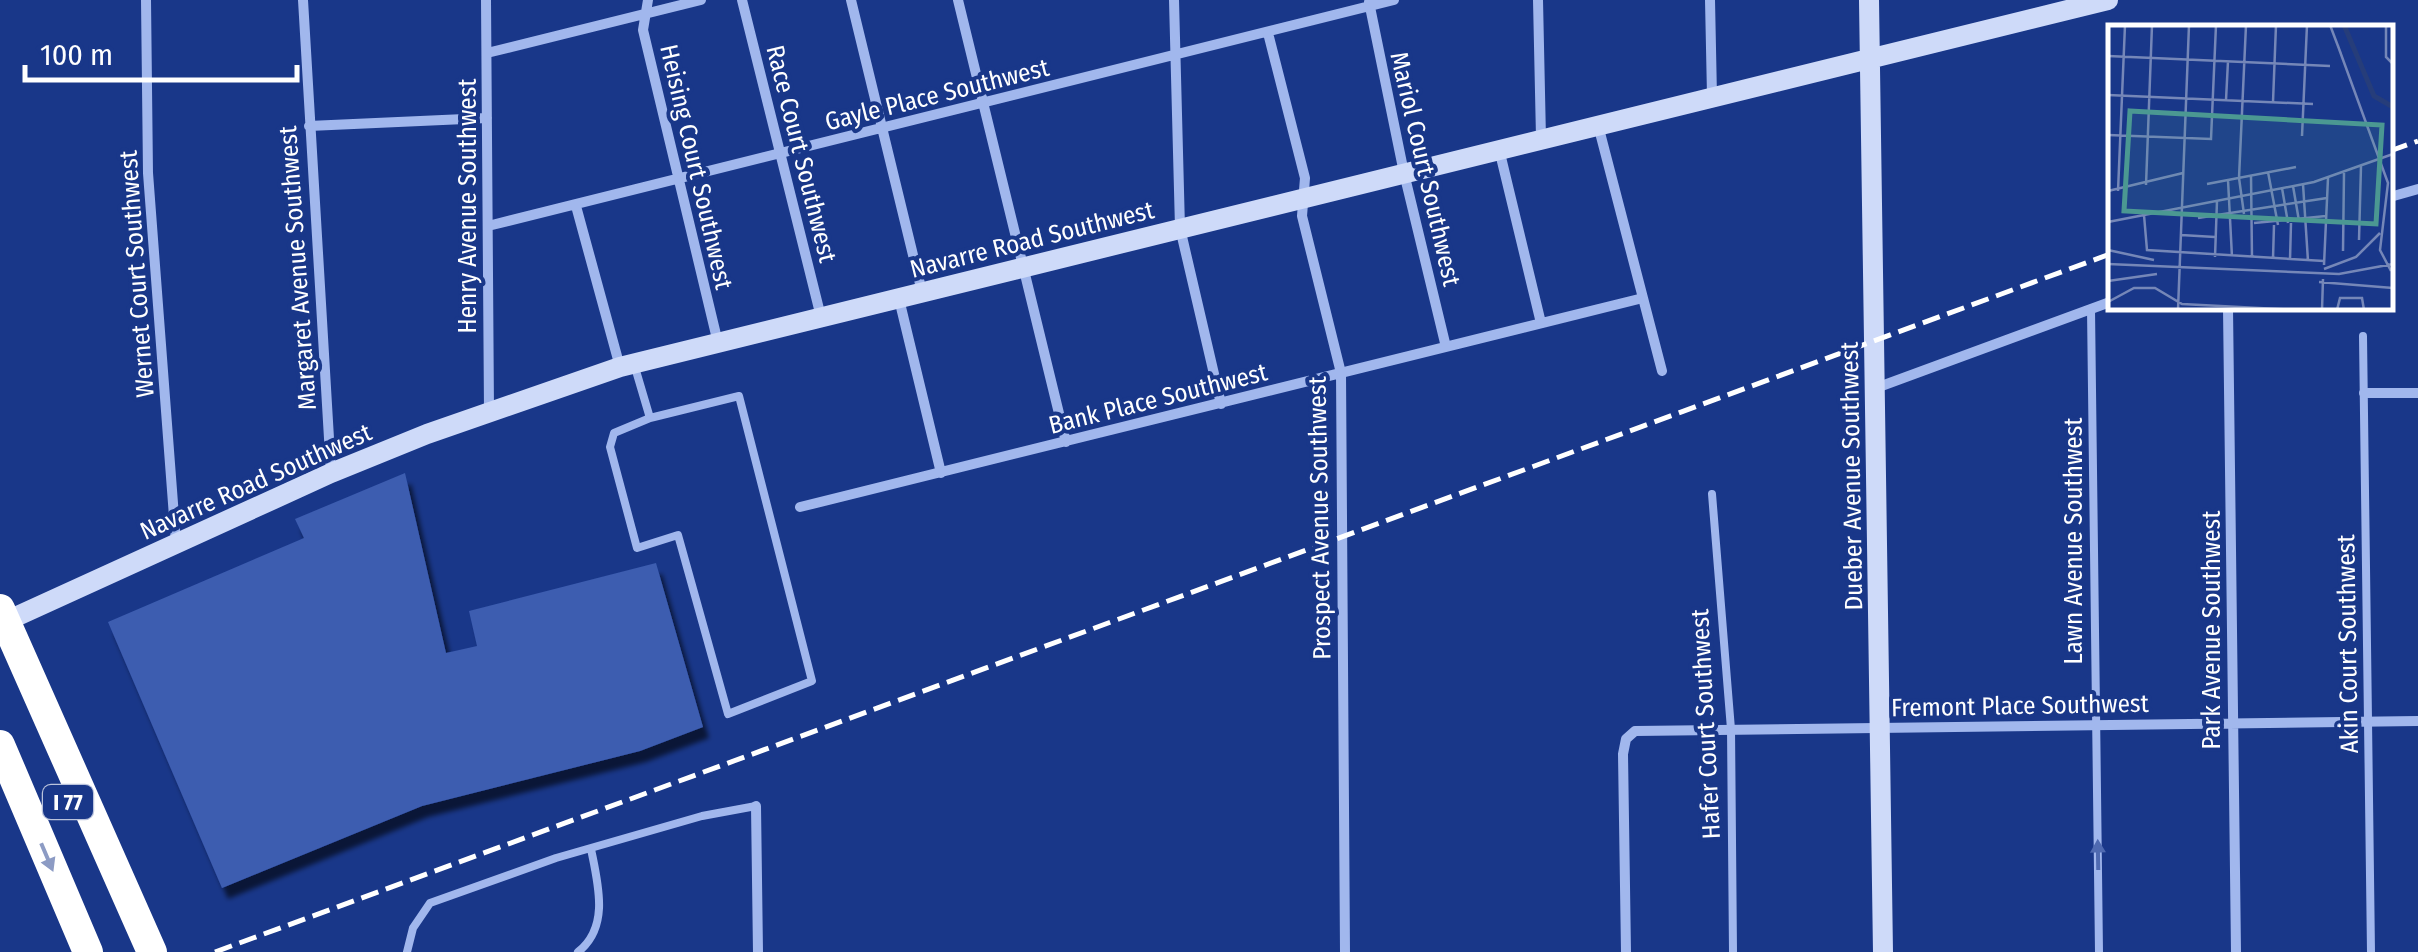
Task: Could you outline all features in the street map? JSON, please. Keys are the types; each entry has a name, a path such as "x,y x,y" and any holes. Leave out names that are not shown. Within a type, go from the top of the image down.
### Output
{"highway":[{"path":"0,609 37,711"},
{"name":"I 77","path":"0,649 37,711 114,886 135,952"},
{"name":"I 77","path":"0,745 88,952"},
{"path":"0,778 30,817"},
{"path":"114,886 152,952"}],"street":[{"name":"Wernet Court Southwest","path":"146,0 148,173 176,544"},
{"name":"Margaret Avenue Southwest","path":"303,0 331,474"},
{"name":"Henry Avenue Southwest","path":"486,0 490,411"},
{"name":"Heising Court Southwest","path":"648,0 643,30 718,343"},
{"path":"486,53 701,0"},
{"name":"Race Court Southwest","path":"742,0 821,318"},
{"path":"851,0 923,293"},
{"path":"958,0 1066,442"},
{"path":"1174,0 1180,228 1221,404"},
{"name":"Gayle Place Southwest","path":"488,226 678,182 1268,33 1369,3 1394,0"},
{"path":"1538,0 1540,138"},
{"path":"1710,0 1712,96"},
{"name":"Dueber Avenue Southwest","path":"1870,0 1883,952"},
{"name":"Navarre Road Southwest","path":"0,624 331,474 490,411 627,365 2108,0"},
{"name":"Mariol Court Southwest","path":"1369,3 1446,347"},
{"name":"Prospect Avenue Southwest","path":"1268,33 1305,178 1302,216 1341,374 1346,952"},
{"path":"309,126 487,118"},
{"path":"1598,124 1662,371"},
{"path":"1499,149 1541,323"},
{"path":"2393,196 2418,189"},
{"path":"576,206 627,365"},
{"name":"Bank Place Southwest","path":"800,506 1643,298"},
{"path":"899,299 941,473"},
{"path":"1876,388 2108,303"},
{"name":"Park Avenue Southwest","path":"2228,310 2236,952"},
{"path":"2364,393 2418,393"},
{"name":"Fremont Place Southwest","path":"1626,952 1626,739 1640,730 2418,721"},
{"path":"756,806 758,952"}],"lane":[{"name":"Lawn Avenue Southwest","path":"2091,309 2099,952"},
{"name":"Akin Court Southwest","path":"2363,336 2371,952"},
{"path":"627,365 650,418"},
{"path":"739,396 812,681 728,714 678,535 637,548 610,447 614,433 650,418 739,396"},
{"name":"Hafer Court Southwest","path":"1712,494 1731,729 1733,952"},
{"path":"407,952 413,928 430,903 591,849 702,816 756,806"},
{"path":"578,952 588,944 600,904 591,849"}],"building":[{"path":"405,473 446,653 477,646 469,611 656,563 703,727 640,751 422,806 222,888 108,622 304,538 295,519"}],"railway":[{"path":"2393,150 2418,141"},
{"path":"215,952 2108,255"}]}
